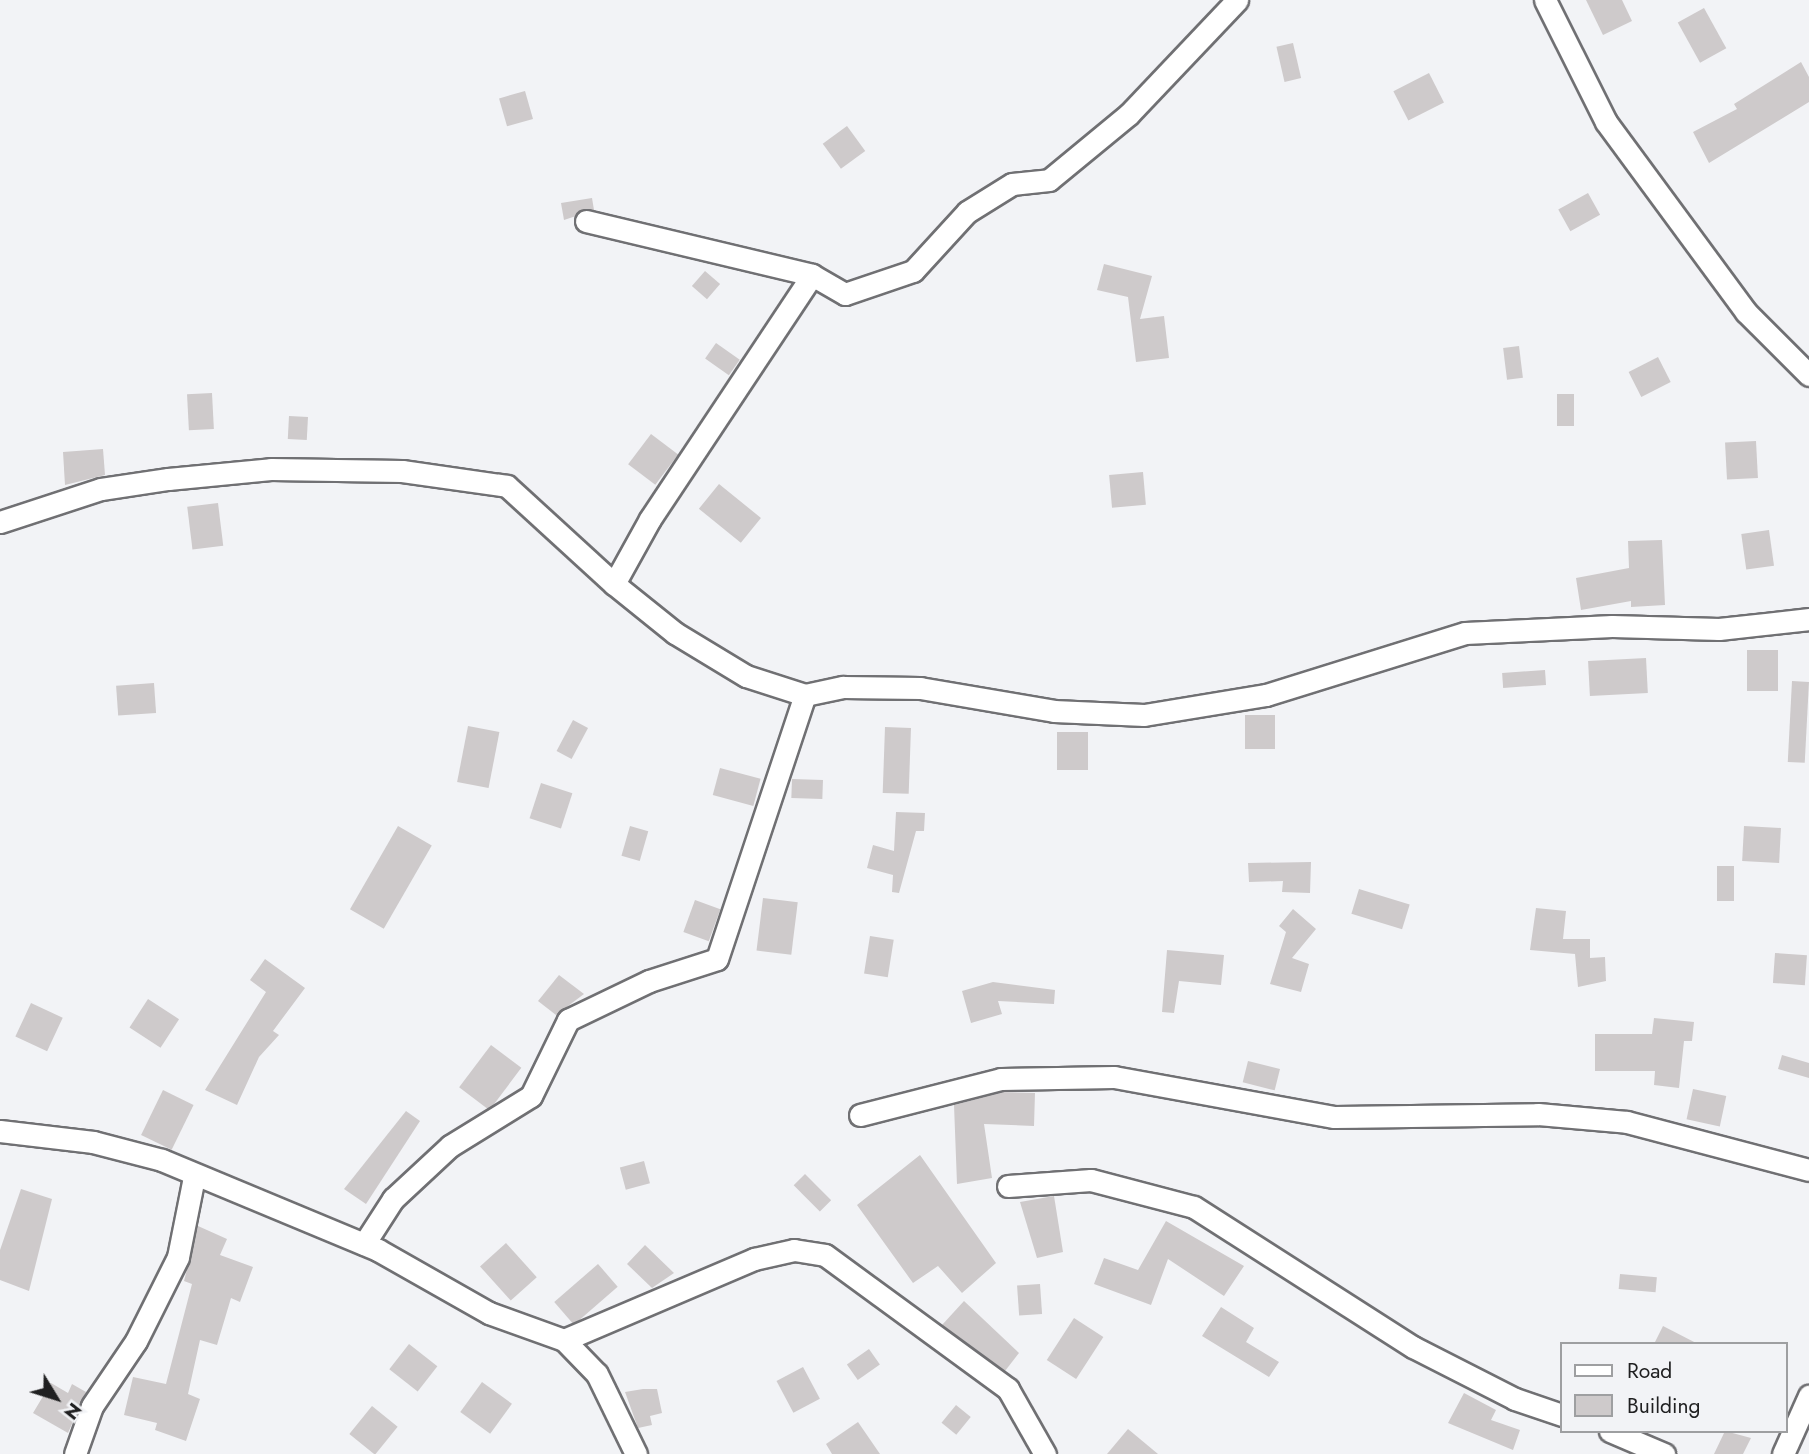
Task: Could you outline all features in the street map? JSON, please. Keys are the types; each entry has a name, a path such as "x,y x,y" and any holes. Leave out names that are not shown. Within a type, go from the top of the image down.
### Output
{"street":[{"path":"586,221 812,275 845,295 913,271 967,212 1012,184 1049,180 1129,114 1237,0"},
{"path":"1545,0 1606,122 1746,312 1809,375"},
{"path":"614,584 650,519 812,275"},
{"path":"0,523 101,489 168,479 271,469 402,471 508,486 614,584 675,633 746,676 805,695 843,687 920,688 1054,711 1144,715 1266,695 1465,634 1719,629 1809,620"},
{"path":"364,1244 393,1199 450,1146 531,1096 568,1020 649,981 717,959 805,695"},
{"path":"860,1115 1001,1079 1114,1077 1334,1117 1512,1113 1627,1122 1809,1170"},
{"path":"0,1131 93,1142 162,1160 194,1177 364,1244 489,1313 564,1340 597,1374 636,1454"},
{"path":"75,1454 92,1406 136,1341 178,1257 194,1177"},
{"path":"1008,1186 1091,1180 1194,1207 1413,1347 1515,1399 1560,1414"},
{"path":"564,1340 754,1259 794,1250 825,1255 1008,1390 1045,1454"},
{"path":"1783,1454 1809,1396"},
{"path":"1616,1433 1664,1454"}],"building":[{"path":"1586,0 1622,0 1632,21 1603,35"},
{"path":"1704,8 1726,48 1700,63 1678,23"},
{"path":"1293,43 1301,78 1285,82 1276,47"},
{"path":"1801,62 1809,77 1809,102 1709,163 1693,132 1737,109 1734,104"},
{"path":"1429,73 1444,102 1408,121 1393,91"},
{"path":"525,91 533,119 507,126 499,98"},
{"path":"847,126 865,151 841,169 823,144"},
{"path":"1588,193 1600,215 1570,231 1558,209"},
{"path":"592,198 594,210 564,220 561,203"},
{"path":"1104,264 1152,276 1140,319 1164,316 1169,358 1136,362 1128,297 1097,290"},
{"path":"705,271 720,284 707,299 692,286"},
{"path":"716,343 740,360 729,375 705,359"},
{"path":"1519,346 1523,378 1507,380 1503,348"},
{"path":"1658,357 1671,382 1641,397 1629,372"},
{"path":"212,393 214,429 189,430 187,394"},
{"path":"1557,394 1574,394 1574,426 1557,426"},
{"path":"289,416 308,417 307,440 288,439"},
{"path":"651,434 678,454 655,485 628,464"},
{"path":"1756,441 1758,478 1727,480 1725,443"},
{"path":"103,449 105,475 65,485 63,452"},
{"path":"1143,472 1146,505 1112,508 1109,475"},
{"path":"719,484 761,518 741,543 699,509"},
{"path":"218,503 223,546 192,549 187,507"},
{"path":"1769,530 1774,566 1746,570 1741,534"},
{"path":"1662,540 1665,605 1631,607 1631,601 1581,610 1576,578 1629,568 1628,541"},
{"path":"1747,650 1778,650 1778,691 1747,691"},
{"path":"1646,658 1648,693 1590,696 1588,661"},
{"path":"1545,670 1546,685 1503,688 1502,673"},
{"path":"1792,681 1809,682 1805,763 1788,762"},
{"path":"154,683 156,713 118,716 116,686"},
{"path":"1245,715 1275,715 1275,749 1245,749"},
{"path":"573,720 588,728 572,759 557,751"},
{"path":"468,726 499,732 489,788 457,782"},
{"path":"885,727 911,728 909,794 883,793"},
{"path":"1057,732 1088,732 1088,770 1057,770"},
{"path":"720,768 761,779 753,806 713,795"},
{"path":"792,779 823,780 822,799 791,798"},
{"path":"541,783 572,793 561,828 530,818"},
{"path":"896,812 925,813 924,831 916,831 899,893 892,892 893,875 867,868 873,845 894,851"},
{"path":"398,826 432,846 384,929 350,909"},
{"path":"630,826 648,831 640,861 621,856"},
{"path":"1744,826 1781,828 1779,863 1742,861"},
{"path":"1311,862 1310,893 1282,892 1283,881 1249,882 1248,863"},
{"path":"1717,866 1734,866 1734,901 1717,901"},
{"path":"1359,889 1410,904 1402,929 1351,914"},
{"path":"763,898 798,902 791,955 757,951"},
{"path":"695,900 720,909 709,941 683,932"},
{"path":"1536,908 1566,911 1563,939 1590,939 1590,958 1605,957 1606,981 1578,987 1575,954 1530,950"},
{"path":"1293,909 1316,929 1292,958 1309,964 1301,992 1270,984 1286,932 1279,926"},
{"path":"870,936 894,940 888,977 864,974"},
{"path":"1167,950 1224,955 1221,985 1179,981 1174,1013 1162,1012"},
{"path":"1775,953 1807,955 1805,985 1773,983"},
{"path":"265,959 305,988 273,1031 279,1035 259,1057 237,1105 205,1090 266,992 250,980"},
{"path":"559,975 584,994 556,1015 538,1001"},
{"path":"993,982 1055,990 1054,1004 998,1001 1002,1014 971,1023 962,991"},
{"path":"148,999 179,1019 161,1048 129,1028"},
{"path":"31,1003 63,1018 47,1051 15,1037"},
{"path":"1654,1018 1694,1022 1692,1041 1684,1041 1679,1088 1654,1085 1655,1071 1595,1071 1595,1034 1652,1034"},
{"path":"491,1045 521,1068 489,1110 459,1087"},
{"path":"1782,1055 1809,1063 1809,1078 1778,1069"},
{"path":"1248,1061 1280,1069 1275,1090 1243,1082"},
{"path":"1693,1089 1726,1096 1720,1126 1687,1119"},
{"path":"163,1090 194,1105 172,1150 141,1135"},
{"path":"1003,1092 1035,1093 1034,1126 984,1124 992,1178 957,1184 954,1105"},
{"path":"406,1111 420,1121 366,1204 344,1189"},
{"path":"920,1155 996,1263 962,1293 938,1266 913,1283 857,1205"},
{"path":"644,1161 650,1183 626,1190 620,1167"},
{"path":"805,1174 831,1200 820,1211 794,1185"},
{"path":"21,1189 52,1199 29,1291 0,1280 0,1250"},
{"path":"1054,1196 1063,1252 1037,1258 1020,1202"},
{"path":"1166,1221 1244,1266 1224,1296 1168,1259 1151,1305 1094,1284 1104,1258 1138,1270"},
{"path":"198,1226 227,1239 220,1255 253,1267 240,1302 231,1298 217,1345 200,1340 188,1394 200,1399 186,1441 155,1430 157,1423 124,1415 133,1377 166,1384 192,1284 184,1281"},
{"path":"506,1243 537,1277 511,1301 480,1266"},
{"path":"645,1245 674,1273 652,1288 627,1264"},
{"path":"598,1264 618,1287 574,1325 554,1302"},
{"path":"1620,1274 1657,1277 1656,1292 1619,1289"},
{"path":"1040,1284 1042,1314 1019,1316 1017,1286"},
{"path":"964,1301 1019,1353 1005,1371 942,1325"},
{"path":"1221,1307 1254,1328 1246,1342 1279,1362 1269,1377 1202,1336"},
{"path":"1074,1318 1103,1337 1076,1379 1047,1360"},
{"path":"1663,1326 1694,1342 1655,1342"},
{"path":"409,1344 437,1366 418,1391 389,1369"},
{"path":"869,1349 880,1365 858,1380 847,1364"},
{"path":"803,1367 820,1399 793,1413 777,1381"},
{"path":"482,1382 512,1404 490,1434 460,1412"},
{"path":"51,1383 68,1393 72,1384 86,1392 68,1433 33,1413"},
{"path":"657,1389 662,1413 650,1416 652,1425 638,1428 625,1392"},
{"path":"1464,1393 1496,1410 1491,1420 1520,1430 1513,1450 1448,1423"},
{"path":"956,1405 971,1417 956,1435 942,1423"},
{"path":"372,1406 398,1427 376,1454 349,1434"},
{"path":"858,1422 880,1454 832,1454 826,1444"},
{"path":"1128,1429 1158,1454 1107,1454"},
{"path":"1724,1433 1751,1438 1743,1454 1714,1454"}]}
